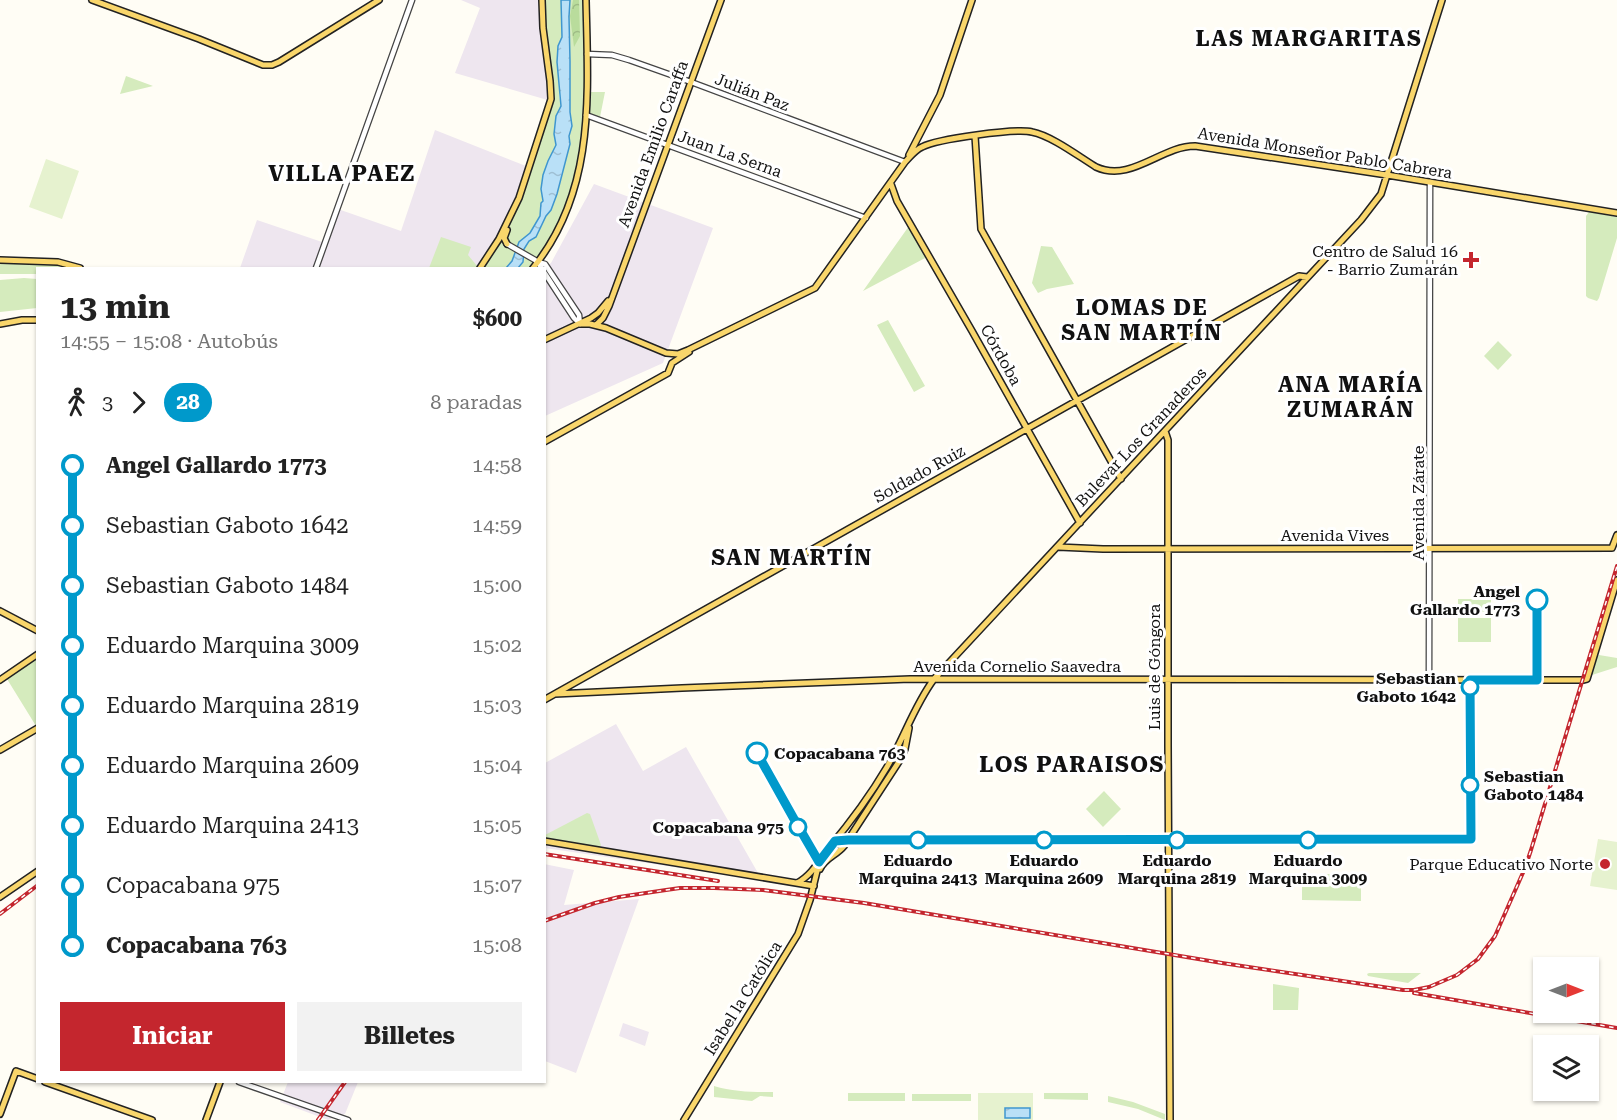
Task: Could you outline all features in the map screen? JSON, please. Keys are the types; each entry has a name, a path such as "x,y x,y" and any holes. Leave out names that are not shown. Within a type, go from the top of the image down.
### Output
{"main road":[{"path":"92,0 267,65 279,62 379,0"},
{"path":"483,267 515,207 550,99 542,0"},
{"path":"533,267 562,225 572,200 583,152 586,115 586,0"},
{"name":"Avenida Emilio Caraffa","path":"596,325 603,318 721,0"},
{"path":"905,162 940,95 972,0"},
{"name":"Bulevar Los Granaderos","path":"797,883 819,862 871,792 887,767 922,696 934,679 1377,200 1381,194 1442,0"},
{"name":"Avenida Monseñor Pablo Cabrera","path":"580,324 606,328 666,353 678,354 813,290 819,285 905,162 923,146 937,141 1024,130 1043,136 1096,167 1110,171 1128,169 1192,146 1617,213"},
{"path":"975,136 981,230 1121,479"},
{"path":"916,140 918,145 923,146"},
{"path":"483,267 499,246 506,243 504,235 523,196 532,165 531,159"},
{"name":"Córdoba","path":"891,184 897,201 1080,523"},
{"name":"Córdoba","path":"886,191 897,201"},
{"path":"0,260 57,261 77,267"},
{"name":"Soldado Ruiz","path":"546,699 1299,276 1307,277"},
{"name":"Avenida Emilio Caraffa","path":"580,324 597,314 611,297"},
{"path":"603,318 606,328"},
{"path":"0,324 36,320"},
{"path":"546,339 580,324"},
{"path":"546,441 670,370 674,362 696,346"},
{"name":"Luis de Góngora","path":"1165,431 1168,440 1170,1120"},
{"name":"Avenida Vives","path":"1058,547 1083,549 1612,548 1617,535"},
{"name":"Avenida Cornelio Saavedra","path":"555,694 934,679 1587,679 1617,580"},
{"path":"0,611 36,631"},
{"path":"0,680 36,655"},
{"name":"Bulevar Los Granaderos","path":"814,886 823,864 844,846 900,760 905,749 910,720"},
{"path":"0,750 36,729"},
{"path":"546,841 814,886"},
{"name":"Bulevar Los Granaderos","path":"814,886 819,862"},
{"path":"0,897 36,871"},
{"name":"Isabel la Católica","path":"684,1120 798,934 803,925 814,886"},
{"path":"0,1114 16,1071 36,1078"},
{"path":"48,1083 152,1120"},
{"path":"206,1120 220,1083"}],"street":[{"path":"316,267 412,0"},
{"name":"Julián Paz","path":"587,54 612,55 628,60 905,162"},
{"name":"Juan La Serna","path":"586,115 866,218"},
{"name":"Avenida Zárate","path":"1430,182 1430,680"},
{"path":"506,243 545,264 579,315 580,324"},
{"path":"536,261 541,267"},
{"path":"546,275 580,324"},
{"path":"242,1083 348,1120"}],"shaded area":[{"path":"461,0 541,0 551,101 455,73 480,8"},
{"path":"435,130 526,166 510,212 479,267 240,267 257,220 322,242 335,208 401,231"},
{"path":"594,184 713,228 663,363 546,416 545,267 551,263"},
{"path":"616,724 643,771 686,747 762,880 546,848 546,762"},
{"path":"546,864 574,870 564,905 639,899 576,1073 546,1061"},
{"path":"623,1023 649,1032 645,1046 619,1036"},
{"path":"288,1083 358,1083 345,1114 328,1120 280,1102"}],"green space":[{"path":"542,0 561,0 562,37 558,46 561,106 556,116 554,134 556,145 548,161 541,189 543,201 540,216 530,233 519,242 512,261 507,267 481,267 515,207 550,100"},
{"path":"570,0 586,0 585,135 567,214 534,267 519,267 523,262 524,249 529,241 536,237 551,210 570,144 569,136 572,126"},
{"path":"573,0 579,0 580,36 574,47 570,16"},
{"path":"126,76 153,86 120,94"},
{"path":"589,92 605,92 600,117 588,114"},
{"path":"46,159 79,171 62,219 29,207"},
{"path":"1589,212 1617,217 1617,238 1597,301 1586,296 1586,216"},
{"path":"909,226 927,257 863,291"},
{"path":"441,237 471,247 468,255 478,267 429,267"},
{"path":"1041,246 1052,247 1074,284 1038,293 1032,283"},
{"path":"0,260 57,262 76,267 36,267 36,274 0,274"},
{"path":"36,279 36,308 0,312 0,280"},
{"path":"888,320 925,386 914,392 877,325"},
{"path":"1498,341 1512,355 1498,370 1484,356"},
{"path":"1458,599 1491,599 1491,612 1458,612"},
{"path":"1458,618 1491,618 1491,642 1458,642"},
{"path":"1599,655 1617,658 1617,667 1592,675 1590,673"},
{"path":"36,659 36,726 7,679"},
{"path":"1104,791 1121,809 1103,827 1086,809"},
{"path":"587,813 590,814 601,845 600,847 546,838 546,834"},
{"name":"Parque Educativo Norte","path":"1598,839 1617,842 1617,890 1590,886"},
{"path":"1302,874 1361,874 1361,901 1302,900"},
{"path":"1369,973 1421,973 1408,983 1368,976"},
{"path":"1273,984 1299,988 1298,1010 1273,1010"},
{"path":"714,1086 736,1091 773,1092 773,1097 760,1096 752,1101 714,1097"},
{"path":"848,1093 905,1093 905,1101 848,1101"},
{"path":"978,1093 1033,1093 1033,1120 978,1120"},
{"path":"1044,1093 1088,1093 1088,1100 1044,1099"},
{"path":"912,1094 971,1094 971,1101 912,1101"},
{"path":"1108,1096 1133,1102 1165,1114 1165,1120 1138,1109 1108,1102"}],"water":[{"path":"561,0 570,0 572,126 569,136 570,144 551,210 536,237 529,241 524,249 523,262 519,267 507,267 512,261 519,242 530,233 540,216 543,201 541,189 543,175 556,145 554,134 556,116 561,106 557,62 558,46 562,37"},
{"path":"1005,1108 1030,1108 1030,1118 1005,1118"}],"railway":[{"path":"546,920 619,897 680,888 763,890 864,903 1222,963 1403,990 1429,987 1457,975 1478,959 1495,936 1531,850 1617,566"},
{"path":"546,854 718,881"},
{"path":"0,914 36,887"},
{"path":"1414,993 1617,1028"},
{"path":"318,1120 344,1083"}],"bus line":[{"name":"28","path":"757,753 819,862 835,841 848,840 1471,839 1470,680 1537,680 1537,600"}],"place":[{"name":"Centro de Salud 16 - Barrio Zumarán","path":"1471,260"},
{"name":"Angel Gallardo 1773","path":"1537,600"},
{"name":"Sebastian Gaboto 1642","path":"1470,687"},
{"name":"Copacabana 763","path":"757,753"},
{"name":"Sebastian Gaboto 1484","path":"1470,785"},
{"name":"Copacabana 975","path":"798,827"},
{"name":"Eduardo Marquina 2413","path":"918,840"},
{"name":"Eduardo Marquina 2609","path":"1044,840"},
{"name":"Eduardo Marquina 2819","path":"1177,840"},
{"name":"Eduardo Marquina 3009","path":"1308,840"},
{"name":"Parque Educativo Norte","path":"1605,864"}],"district":[{"name":"LAS MARGARITAS","path":"1309,38"},
{"name":"VILLA PAEZ","path":"342,173"},
{"name":"LOMAS DE SAN MARTÍN","path":"1142,320"},
{"name":"ANA MARÍA ZUMARÁN","path":"1351,396"},
{"name":"SAN MARTÍN","path":"792,557"},
{"name":"LOS PARAISOS","path":"1072,764"}]}
